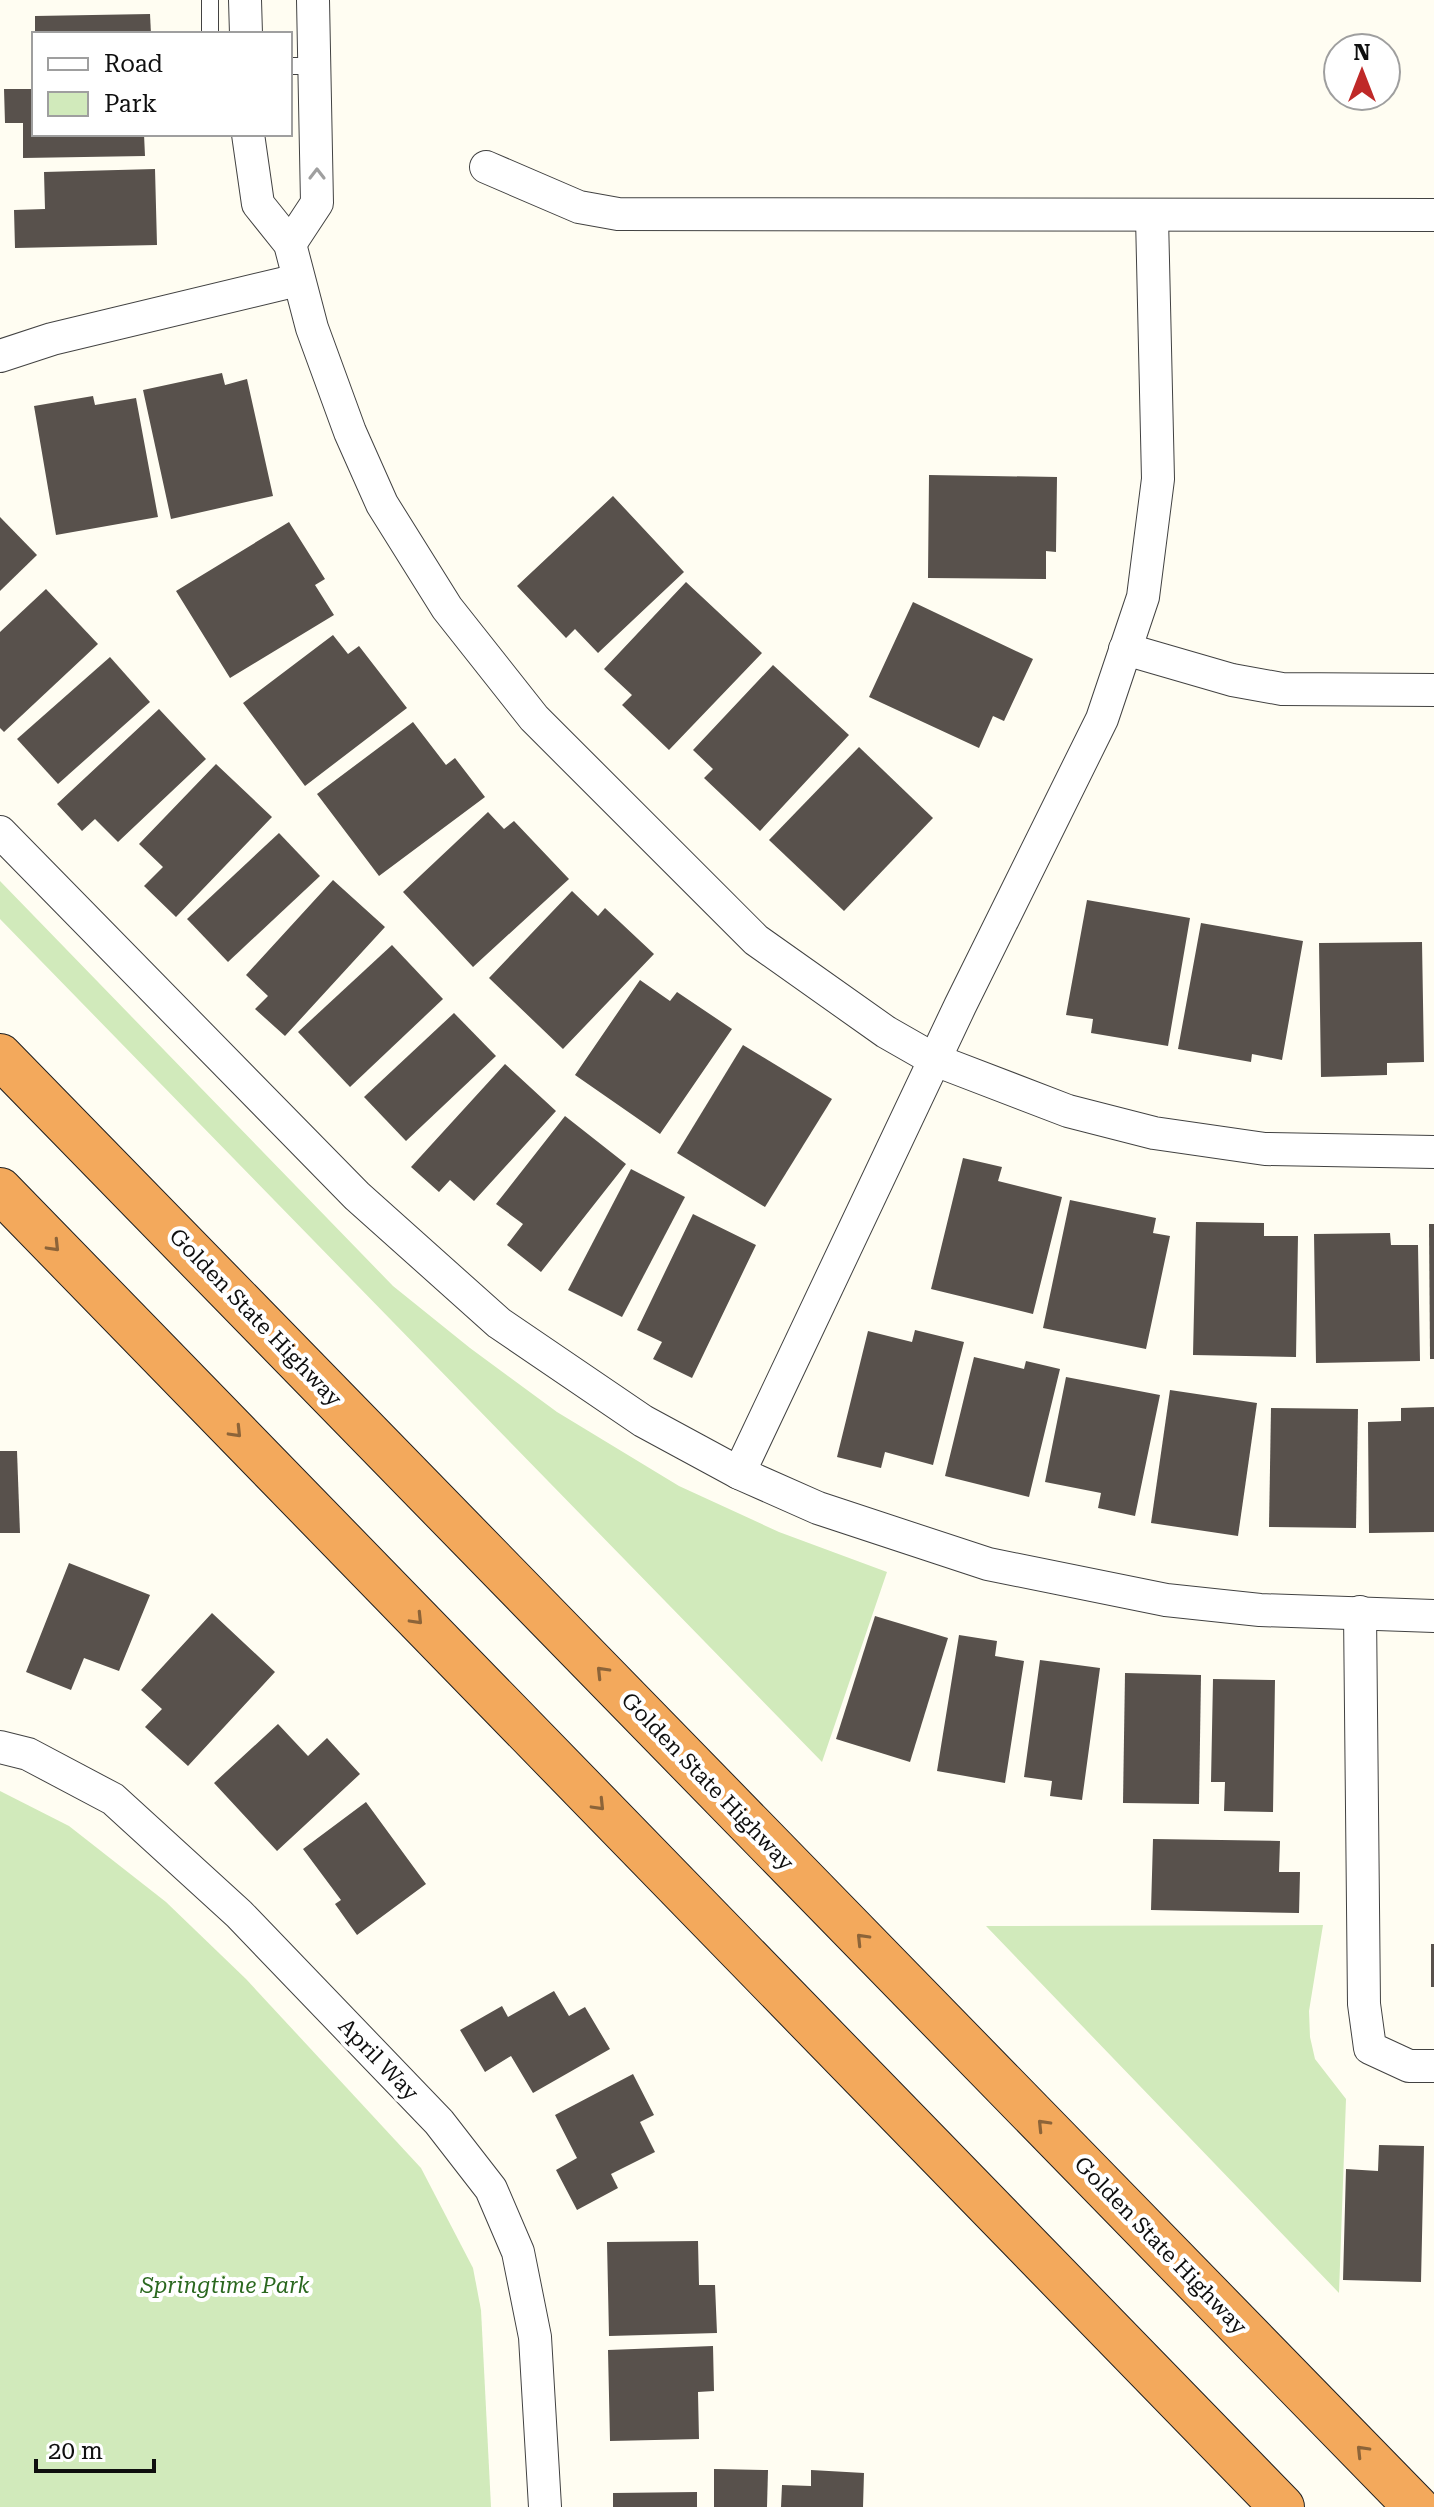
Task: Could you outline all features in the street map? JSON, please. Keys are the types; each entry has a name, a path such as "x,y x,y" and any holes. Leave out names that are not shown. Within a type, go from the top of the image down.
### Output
{"highway":[{"name":"Golden State Highway","path":"0,1056 1416,2507"},
{"path":"0,1190 1282,2507"}],"street":[{"path":"245,0 246,32"},
{"path":"290,244 317,203 303,66 313,0"},
{"path":"248,136 258,204 290,244 298,280 350,432 382,504 447,608 534,718 756,940 886,1032 935,1060 1068,1111 1154,1133 1265,1149 1434,1152"},
{"path":"486,167 579,207 618,214 1434,215"},
{"path":"739,1473 935,1060 1102,719 1143,597 1158,479 1152,217"},
{"path":"0,356 52,339 298,280"},
{"path":"1125,649 1232,680 1282,689 1434,690"},
{"path":"0,832 357,1196 499,1323 643,1421 739,1473 818,1508 988,1564 1166,1600 1245,1609 1434,1616"},
{"path":"1360,1612 1364,2004 1370,2048 1409,2066 1434,2066"},
{"name":"April Way","path":"0,1747 28,1754 113,1799 239,1914 439,2122 491,2189 518,2252 535,2337 545,2507"}],"lane":[{"path":"210,0 210,32"}],"green space":[{"path":"0,881 393,1286 470,1348 557,1412 679,1486 779,1532 887,1572 822,1762 0,919"},
{"name":"Springtime Park","path":"0,1791 69,1826 166,1902 246,1979 421,2168 473,2268 481,2310 491,2507 0,2507"},
{"path":"1323,1925 1309,2011 1310,2037 1315,2059 1346,2099 1339,2293 986,1926"}],"building":[{"path":"150,14 151,32 35,32 35,16"},
{"path":"4,89 32,89 32,136 144,136 145,156 23,158 23,123 5,123"},
{"path":"155,169 157,245 15,248 14,210 45,209 44,172"},
{"path":"222,373 225,385 247,379 273,496 171,519 143,390"},
{"path":"93,396 95,405 136,398 158,517 56,535 34,406"},
{"path":"929,475 1057,477 1056,552 1046,551 1046,579 928,578"},
{"path":"613,496 684,572 598,653 575,629 566,638 517,586"},
{"path":"0,517 37,555 0,591"},
{"path":"289,522 325,579 315,585 334,615 230,678 176,591"},
{"path":"686,582 762,653 669,750 622,705 632,695 604,669"},
{"path":"46,589 98,644 4,732 0,728 0,632"},
{"path":"913,602 1033,659 1004,721 993,716 979,748 869,697"},
{"path":"333,635 348,654 359,646 407,708 305,786 243,703"},
{"path":"110,657 150,702 58,784 17,739"},
{"path":"773,665 849,735 760,831 704,778 713,769 693,750"},
{"path":"159,709 206,759 118,842 95,819 82,831 57,804"},
{"path":"413,722 446,765 455,758 485,797 379,876 317,794"},
{"path":"859,747 933,818 844,911 769,840"},
{"path":"216,764 272,817 176,917 144,886 163,867 139,844"},
{"path":"488,812 504,829 514,821 569,879 473,967 403,892"},
{"path":"279,833 320,876 228,962 187,919"},
{"path":"333,880 385,927 285,1036 255,1009 268,996 246,975"},
{"path":"572,891 598,916 605,908 654,954 563,1049 489,978"},
{"path":"1087,900 1190,918 1168,1046 1091,1033 1093,1019 1066,1015"},
{"path":"1201,923 1303,941 1282,1060 1252,1054 1251,1062 1178,1049"},
{"path":"1422,942 1424,1062 1387,1063 1387,1075 1321,1077 1319,943"},
{"path":"392,945 443,999 350,1087 298,1032"},
{"path":"640,980 670,1001 677,992 732,1029 660,1134 575,1075"},
{"path":"454,1013 496,1056 406,1141 364,1097"},
{"path":"743,1045 832,1099 765,1207 677,1153"},
{"path":"505,1064 556,1111 474,1201 450,1180 439,1192 411,1167"},
{"path":"565,1116 626,1164 541,1272 507,1245 523,1224 496,1204"},
{"path":"963,1158 1002,1167 998,1181 1062,1197 1033,1314 931,1289"},
{"path":"631,1169 685,1197 622,1317 568,1290"},
{"path":"1070,1200 1156,1218 1153,1233 1170,1236 1146,1349 1043,1328"},
{"path":"693,1214 756,1245 692,1378 653,1359 662,1342 637,1330"},
{"path":"1196,1222 1264,1223 1264,1236 1298,1236 1296,1357 1193,1355"},
{"path":"1429,1224 1434,1224 1434,1359 1430,1359"},
{"path":"1390,1233 1391,1245 1418,1245 1420,1361 1316,1363 1314,1234"},
{"path":"915,1330 964,1342 933,1465 885,1452 881,1468 837,1457 868,1331 912,1342"},
{"path":"974,1357 1024,1369 1026,1361 1060,1369 1029,1497 945,1476"},
{"path":"1066,1377 1160,1395 1135,1516 1098,1508 1101,1493 1045,1482"},
{"path":"1170,1390 1257,1403 1238,1536 1151,1523"},
{"path":"1434,1407 1434,1532 1369,1533 1368,1422 1401,1421 1401,1408"},
{"path":"1271,1408 1358,1409 1356,1528 1269,1527"},
{"path":"0,1451 17,1451 20,1533 0,1533"},
{"path":"69,1563 150,1595 119,1671 84,1658 71,1690 26,1672"},
{"path":"212,1613 275,1672 188,1766 145,1727 162,1709 141,1690"},
{"path":"875,1616 948,1638 910,1762 836,1739"},
{"path":"959,1635 997,1641 995,1656 1024,1661 1005,1783 937,1771"},
{"path":"1040,1660 1100,1668 1082,1800 1050,1796 1052,1781 1024,1777"},
{"path":"1125,1673 1201,1675 1199,1804 1123,1803"},
{"path":"1213,1679 1275,1680 1273,1812 1224,1811 1225,1782 1211,1782"},
{"path":"278,1724 308,1756 327,1738 360,1774 277,1851 214,1783"},
{"path":"366,1802 426,1884 357,1935 335,1904 341,1900 303,1849"},
{"path":"1153,1839 1280,1841 1279,1872 1300,1872 1299,1913 1151,1910"},
{"path":"1431,1944 1434,1944 1434,1987 1431,1987"},
{"path":"554,1991 569,2016 585,2007 610,2049 533,2093 511,2056 485,2072 460,2030 502,2006 508,2017"},
{"path":"633,2074 654,2115 640,2122 655,2152 611,2174 618,2188 577,2210 556,2170 577,2158 555,2115"},
{"path":"1379,2145 1424,2146 1421,2282 1343,2280 1346,2169 1378,2171"},
{"path":"698,2241 699,2285 715,2285 717,2333 609,2336 607,2242"},
{"path":"713,2346 714,2391 698,2392 699,2439 610,2441 608,2350"},
{"path":"714,2469 768,2470 767,2507 714,2507"},
{"path":"811,2470 864,2473 863,2507 781,2507 782,2485 811,2486"},
{"path":"697,2492 697,2507 613,2507 613,2493"}]}
